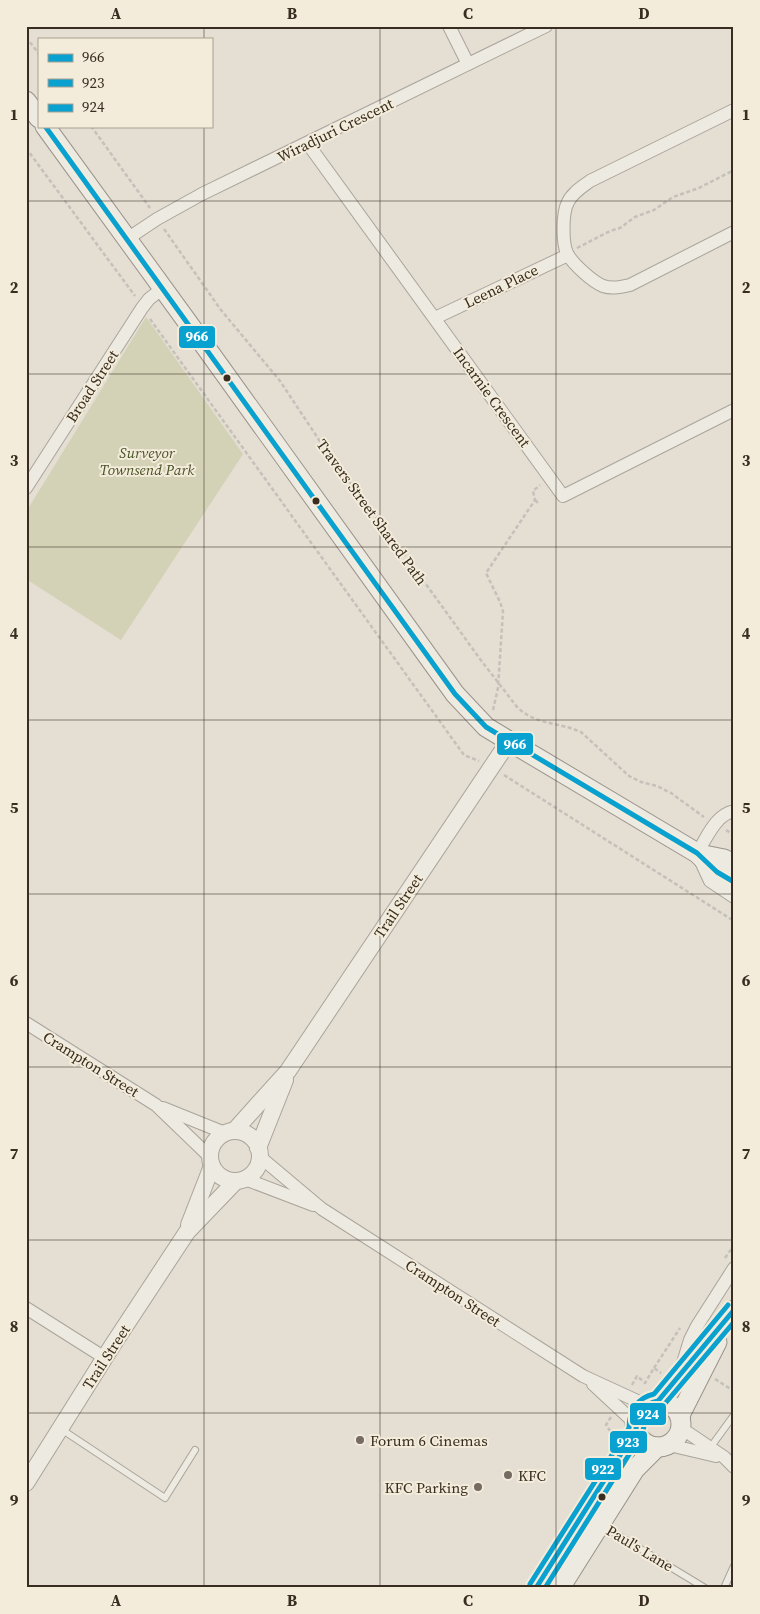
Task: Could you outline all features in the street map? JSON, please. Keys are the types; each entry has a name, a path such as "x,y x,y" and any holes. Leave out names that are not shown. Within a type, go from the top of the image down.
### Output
{"main road":[{"path":"26,100 38,117"},
{"path":"46,128 455,694 486,726 509,742 697,854 717,872 734,882"},
{"path":"697,854 724,859 734,865"},
{"path":"536,1588 624,1450 636,1427 637,1416 676,1379 734,1310"},
{"path":"560,1588 635,1470 663,1446 675,1439 680,1421 734,1310"},
{"path":"652,1403 671,1405 680,1421"},
{"path":"636,1427 644,1441 663,1446"}],"street":[{"path":"449,26 468,64"},
{"name":"Wiradjuri Crescent","path":"127,239 157,219 202,194 308,144 546,26"},
{"path":"734,110 590,181 576,191 568,201 563,214 568,254 593,281 605,287 615,288 630,285 734,232"},
{"name":"Incarnie Crescent","path":"308,144 563,496 734,410"},
{"name":"Leena Place","path":"435,318 568,254"},
{"name":"Broad Street","path":"26,488 142,308 149,299 163,288"},
{"name":"Trail Street","path":"230,1132 288,1071 509,742"},
{"path":"734,811 727,813 716,823 697,854 710,882 734,897"},
{"name":"Crampton Street","path":"26,1023 156,1105 230,1132"},
{"name":"Trail Street","path":"259,1152 288,1071"},
{"name":"Crampton Street","path":"156,1105 211,1161"},
{"path":"230,1132 249,1136 254,1141 259,1152 255,1170 240,1180 222,1177 211,1161 214,1142 230,1132"},
{"name":"Crampton Street","path":"259,1152 322,1209 583,1376 625,1395 652,1403"},
{"name":"Trail Street","path":"187,1232 211,1161"},
{"name":"Trail Street","path":"26,1483 187,1232 240,1180"},
{"name":"Crampton Street","path":"240,1180 322,1209"},
{"path":"676,1379 697,1326 734,1268"},
{"path":"26,1308 105,1358"},
{"name":"Crampton Street","path":"583,1376 636,1427"},
{"path":"680,1421 708,1451"},
{"path":"663,1446 708,1451 724,1457 734,1467"}],"lane":[{"path":"708,1451 734,1415"},
{"path":"60,1429 165,1498 195,1450"},
{"name":"Paul's Lane","path":"600,1524 705,1588"},
{"path":"724,1588 734,1566"}],"path":[{"path":"26,37 38,53"},
{"name":"Travers Street Shared Path","path":"92,128 221,310 280,381 333,461 480,660 524,714 545,723 563,725 581,732 629,776 671,793 706,819 716,823"},
{"path":"26,148 137,299"},
{"path":"568,254 610,231 620,228 639,215 654,210 673,197 699,188 734,170"},
{"path":"540,504 535,500 533,490 550,478"},
{"path":"486,726 494,707 498,682 503,611 486,573 492,561 535,500"},
{"path":"625,1395 637,1376 645,1383 654,1368 676,1379"},
{"path":"714,1378 734,1391"},
{"path":"617,1407 606,1425 614,1436 611,1441 624,1450"}],"green space":[{"name":"Surveyor Townsend Park","path":"146,317 243,454 121,640 26,579 26,512"}],"transit line":[{"name":"966","path":"46,128 455,694 486,727 697,853 717,872 734,882"},
{"name":"922","path":"530,1584 629,1428 629,1422 635,1406 643,1399 654,1394 728,1305"},
{"name":"923","path":"536,1588 636,1430 637,1419 641,1411 652,1402 658,1401 734,1310"},
{"name":"924","path":"545,1588 642,1434 647,1415 651,1411 663,1406 734,1322"}],"place":[{"name":"Forum 6 Cinemas","path":"360,1440"},
{"name":"KFC","path":"508,1475"},
{"name":"KFC Parking","path":"478,1487"}]}
